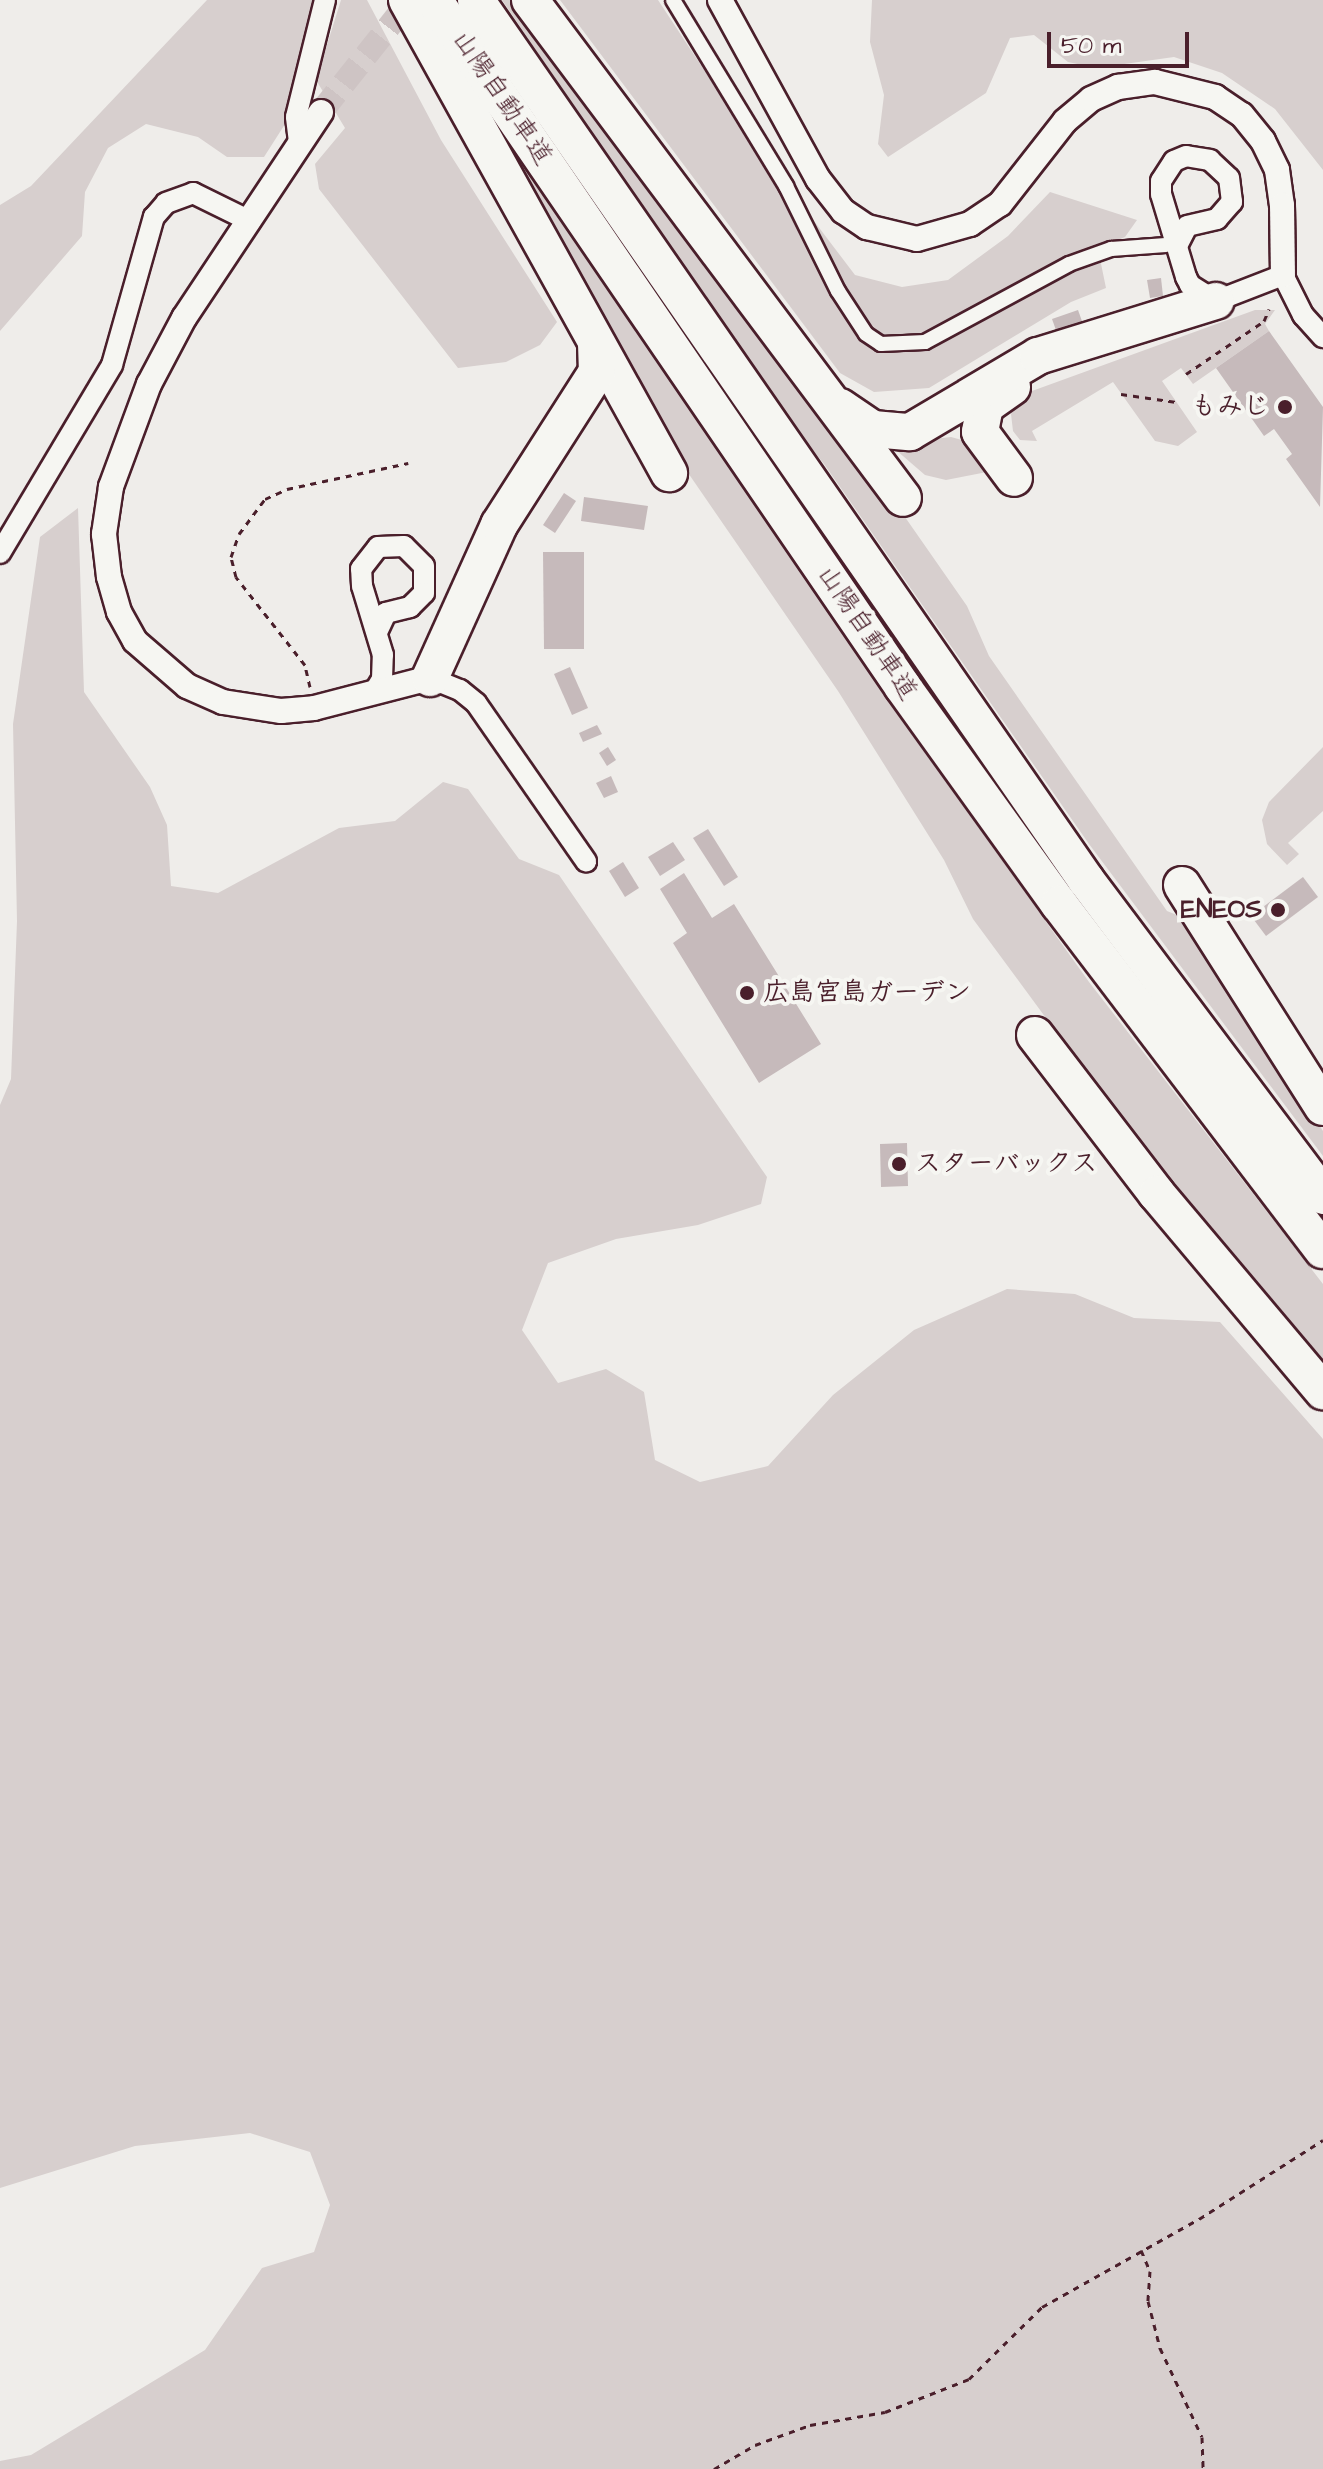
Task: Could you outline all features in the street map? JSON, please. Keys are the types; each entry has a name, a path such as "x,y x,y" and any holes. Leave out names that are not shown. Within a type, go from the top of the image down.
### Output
{"highway":[{"path":"407,0 669,473"},
{"name":"山陽自動車道","path":"434,0 903,687 1059,904 1323,1250"},
{"name":"山陽自動車道","path":"476,0 1086,880 1323,1196"},
{"path":"530,0 814,385 903,498"},
{"path":"814,385 873,429 910,432 1038,356 1216,301"},
{"path":"1014,478 980,432 985,406 995,396 1043,369 1216,301"},
{"path":"430,678 492,537 597,372 596,343"},
{"path":"430,678 451,650 495,555 593,411 616,403 637,413"},
{"path":"1182,885 1323,1107"},
{"path":"1035,1035 1157,1194 1323,1391"}],"street":[{"path":"299,142 296,117 325,0"},
{"path":"673,0 763,147 838,291 866,334 881,344 925,342 1069,264 1111,249 1172,245 1187,226 1217,219 1232,202 1229,178 1210,160 1186,156 1174,161 1161,181 1172,245 1190,285 1216,301 1283,275"},
{"path":"720,0 818,179 843,211 867,227 917,239 970,224 1000,204 1065,121 1091,99 1118,87 1155,82 1215,97 1242,115 1263,141 1277,170 1282,205 1283,275 1303,315 1323,337"},
{"path":"321,112 178,329 133,423 111,487 104,534 109,577 119,612 135,641 187,686 250,707 314,708 430,678 476,703 586,861"},
{"path":"0,553 112,365 140,251 154,217 166,203 193,193 250,221"},
{"path":"374,692 385,668 377,632"}],"path":[{"path":"1186,374 1264,321 1269,309"},
{"path":"1121,394 1176,402"},
{"path":"314,708 305,665 236,577 231,557 239,534 265,499 287,489 408,463"},
{"path":"714,2469 755,2445 810,2425 885,2412 969,2379 1031,2315 1323,2140"},
{"path":"1140,2250 1150,2271 1148,2301 1158,2323 1160,2348 1202,2437 1203,2469"}],"shaded area":[{"path":"207,0 316,0 287,121 264,157 227,157 198,137 146,124 108,148 85,192 82,236 0,331 0,205 31,186"},
{"path":"341,0 367,0 441,140 557,322 540,345 506,362 458,368 319,189 315,164 345,128 316,80"},
{"path":"502,0 518,0 898,507 967,606 989,656 1167,911 1189,920 1323,1131 1323,1156 1089,844 824,464 770,396"},
{"path":"560,0 658,0 735,117 855,275 902,287 948,280 1008,236 1050,192 1137,220 1125,237 1098,249 1106,288 1071,302 929,388 874,392 840,373"},
{"path":"872,0 1323,0 1323,170 1275,109 1222,73 1174,57 1096,68 1068,62 1034,35 1010,38 986,93 888,157 878,144 884,95 870,42"},
{"path":"456,67 905,724 1089,982 1323,1284 1323,1378 1222,1257 973,919 944,860 838,691 684,467"},
{"path":"1255,310 1275,310 1265,324 1269,331 1193,384 1181,368 1162,381 1197,432 1178,446 1155,441 1113,382 1032,431 1037,441 1020,440 1013,431 1011,414 1021,395"},
{"path":"951,437 969,442 992,471 946,480 925,475 889,444"},
{"path":"78,508 84,692 150,787 167,825 171,886 218,893 339,828 395,821 443,782 468,789 519,859 559,875 767,1177 761,1204 698,1225 616,1239 548,1263 522,1330 558,1383 606,1369 644,1392 655,1460 700,1482 768,1466 833,1395 914,1330 1007,1289 1075,1294 1134,1318 1220,1322 1323,1439 1323,2469 0,2469 0,2461 31,2455 205,2350 262,2268 314,2252 330,2205 310,2152 250,2133 135,2146 0,2188 0,1105 11,1079 17,921 13,724 40,537"},
{"path":"1323,747 1323,811 1288,843 1299,854 1287,865 1267,844 1262,820 1269,802"}],"building":[{"path":"1161,278 1163,296 1150,298 1147,280"},
{"path":"1078,310 1083,324 1057,333 1052,319"},
{"path":"1269,331 1323,407 1320,507 1286,459 1292,454 1274,429 1264,436 1216,368"},
{"path":"564,493 576,501 555,533 543,525"},
{"path":"584,497 648,506 644,530 581,521"},
{"path":"543,552 584,552 584,649 544,649"},
{"path":"570,667 588,708 572,715 554,674"},
{"path":"597,725 602,734 583,742 579,733"},
{"path":"608,747 616,760 607,766 599,753"},
{"path":"611,776 618,792 604,798 596,783"},
{"path":"708,829 738,877 724,886 693,838"},
{"path":"673,842 685,860 660,876 648,857"},
{"path":"623,862 639,888 625,897 609,871"},
{"name":"広島宮島ガーデン","path":"684,873 712,918 734,904 821,1044 759,1083 673,943 687,933 660,889"},
{"path":"1303,877 1318,897 1266,936 1251,916"},
{"path":"907,1143 908,1186 881,1187 880,1144"}],"tunnel":[{"path":"321,112 410,0"}],"place":[{"name":"もみじ","path":"1285,407"},
{"name":"ENEOS","path":"1278,910"},
{"name":"広島宮島ガーデン","path":"747,993"},
{"name":"スターバックス","path":"899,1164"}]}
